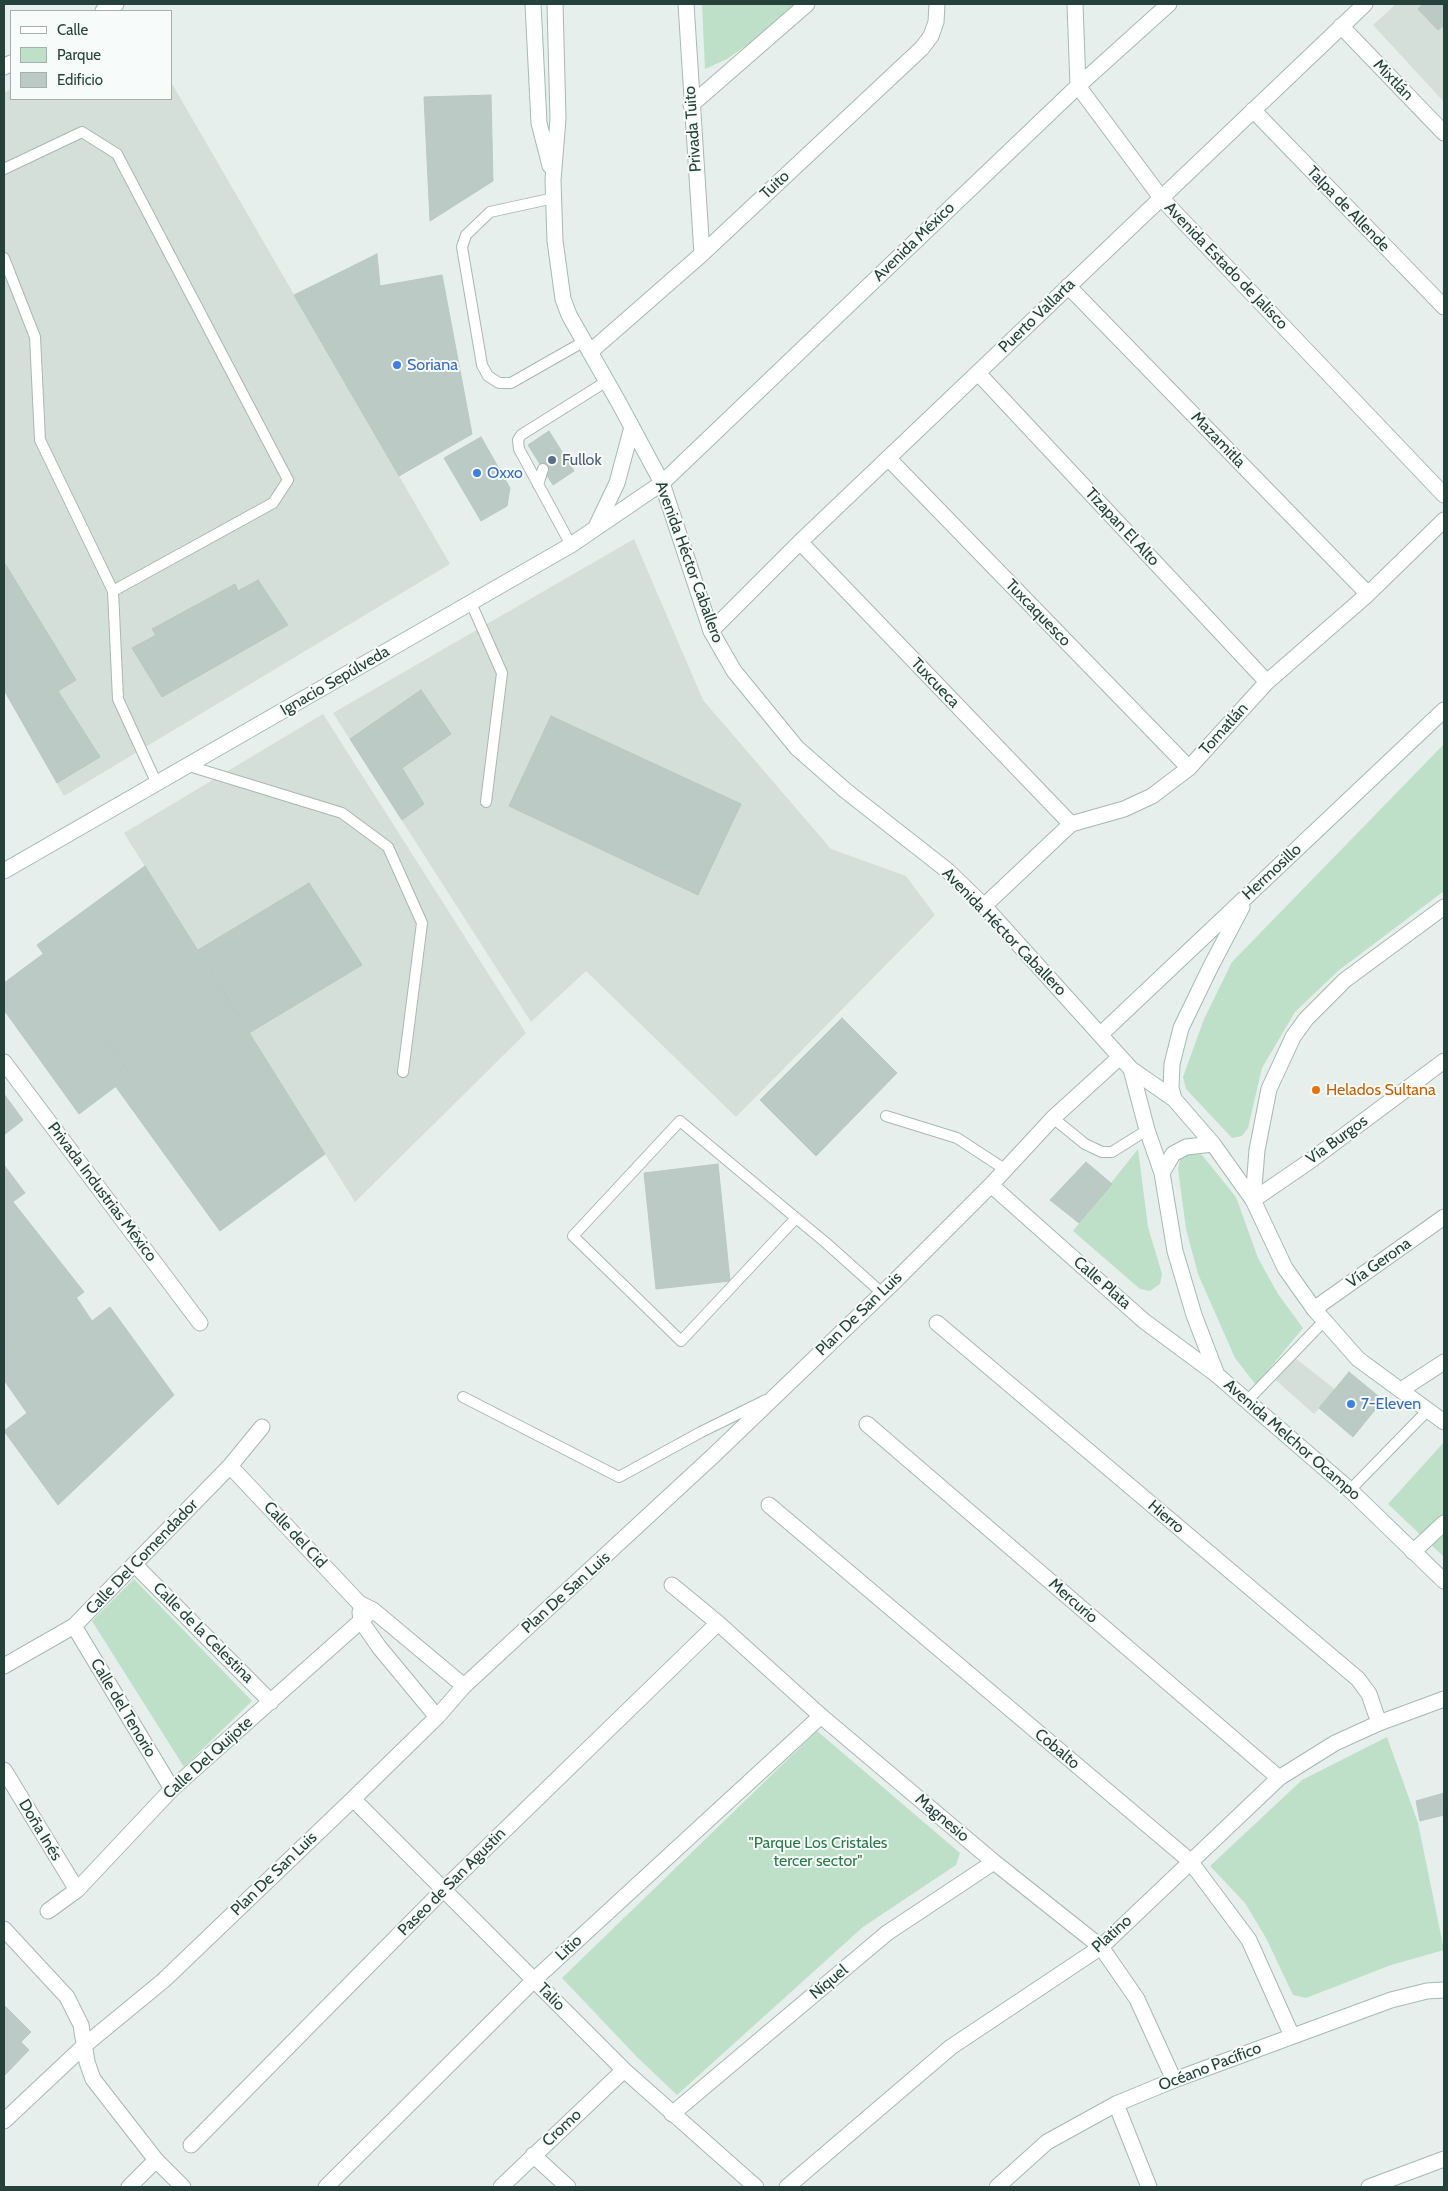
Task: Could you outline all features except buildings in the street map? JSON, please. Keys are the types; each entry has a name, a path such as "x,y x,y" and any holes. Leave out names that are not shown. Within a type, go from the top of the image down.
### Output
{"street":[{"path":"105,10 116,4"},
{"name":"Avenida Héctor Caballero","path":"532,4 539,123 553,180"},
{"name":"Avenida Héctor Caballero","path":"555,4 558,119 553,180 558,270 563,299 586,347 607,381 662,483 711,631 734,671 797,748 846,791 948,871 984,906 1101,1034 1131,1070"},
{"name":"Privada Tuito","path":"686,4 702,254"},
{"path":"691,105 807,4"},
{"name":"Tuito","path":"586,347 702,254 922,48 931,36 936,22 937,4"},
{"path":"1075,4 1078,86"},
{"name":"Avenida México","path":"662,483 1078,86 1169,4"},
{"name":"Puerto Vallarta","path":"711,631 800,542 1365,4"},
{"name":"Mixtlán","path":"1341,26 1444,133"},
{"name":"Avenida Estado de Jalisco","path":"1078,86 1162,199 1444,495"},
{"name":"Talpa de Allende","path":"1252,110 1444,307"},
{"name":"Mazamitla","path":"1068,286 1368,594"},
{"name":"Tizapan El Alto","path":"978,373 1267,682"},
{"path":"594,531 617,483 632,427"},
{"name":"Tuxcaquesco","path":"888,458 1189,768"},
{"name":"Ignacio Sepúlveda","path":"4,871 571,546 662,483"},
{"name":"Tomatlán","path":"984,906 1070,824 1124,809 1152,796 1189,768 1267,682 1368,594 1444,520"},
{"name":"Tuxcueca","path":"800,542 1070,824"},
{"name":"Hermosillo","path":"1101,1034 1444,710"},
{"path":"1174,1099 1171,1088 1172,1064 1181,1028 1210,966 1249,895"},
{"path":"1253,1200 1259,1135 1269,1089 1293,1037 1306,1019 1345,980 1444,907"},
{"name":"Plan De San Luis","path":"4,2121 85,2045 164,1980 437,1717 464,1686 621,1542 882,1293 1006,1170 1053,1118 1120,1057"},
{"name":"Vía Burgos","path":"1253,1200 1310,1161 1444,1061"},
{"name":"Privada Industrias México","path":"4,1062 200,1323"},
{"path":"1131,1070 1174,1099 1213,1144 1253,1200 1285,1268 1324,1321 1358,1358 1444,1422"},
{"name":"Avenida Melchor Ocampo","path":"1131,1070 1147,1130 1162,1172 1175,1251 1194,1315 1217,1375 1350,1490 1444,1581"},
{"path":"1162,1172 1173,1154 1186,1146 1213,1144"},
{"name":"Calle Plata","path":"991,1185 1144,1321 1217,1375"},
{"name":"Vía Gerona","path":"1314,1309 1444,1217"},
{"name":"Hierro","path":"937,1323 1358,1679 1369,1694 1379,1723"},
{"path":"1401,1390 1444,1362"},
{"name":"Mercurio","path":"867,1424 1279,1778"},
{"name":"Calle Del Comendador","path":"4,1666 74,1626 230,1466 262,1427"},
{"name":"Calle del Cid","path":"230,1466 366,1607 464,1686"},
{"name":"Cobalto","path":"768,1505 1190,1861 1249,1940 1292,2036"},
{"path":"1414,1552 1444,1523"},
{"name":"Calle de la Celestina","path":"135,1565 271,1702"},
{"name":"Magnesio","path":"672,1585 718,1623 821,1716 994,1862 1101,1947 1137,1999 1174,2080"},
{"path":"366,1607 361,1622 379,1647 437,1717"},
{"name":"Calle Del Quijote","path":"48,1911 77,1890 172,1789 361,1622"},
{"name":"Paseo de San Agustin","path":"191,2145 444,1889 718,1623"},
{"name":"Calle del Tenorio","path":"74,1626 172,1789"},
{"name":"Platino","path":"787,2187 951,2047 1101,1947 1279,1778 1336,1743 1379,1723 1444,1700"},
{"name":"Litio","path":"326,2187 534,1980 821,1716"},
{"name":"Doña Inés","path":"4,1770 77,1890"},
{"name":"Talio","path":"353,1799 624,2070 756,2187"},
{"name":"Níquel","path":"672,2114 887,1933 994,1862"},
{"path":"4,1929 67,1997 81,2025 87,2062 93,2079 156,2160 183,2187"},
{"name":"Océano Pacífico","path":"997,2187 1047,2142 1116,2104 1174,2080 1391,2000 1426,1991 1444,1990"},
{"name":"Cromo","path":"500,2187 624,2070"},
{"path":"1116,2104 1149,2187"},
{"path":"533,2155 568,2187"},
{"path":"1370,2187 1444,2159"},
{"path":"129,2187 156,2160"}],"lane":[{"path":"4,169 82,132 117,154 288,480 273,503 113,591"},
{"path":"554,198 490,212 466,234 462,247 482,365 488,376 494,380 499,383 511,383 586,347"},
{"path":"4,258 35,337 40,440 113,591 118,699 157,784"},
{"path":"571,546 517,444 521,435 607,381"},
{"path":"538,485 543,469"},
{"path":"471,603 502,673 486,802"},
{"path":"189,766 342,813 388,847 422,923 403,1072"},
{"path":"886,1116 957,1138 1006,1170"},
{"path":"1053,1118 1085,1144 1102,1152 1112,1152 1147,1130"},
{"path":"796,1218 681,1341 573,1236 680,1121 796,1218 882,1293"},
{"path":"1247,1401 1324,1321"},
{"path":"463,1397 619,1477 701,1432 774,1397"},
{"path":"1350,1490 1429,1409"}],"shaded area":[{"path":"1396,4 1444,4 1444,102 1373,25"},
{"path":"172,84 450,564 64,796 4,690 4,93 10,90 10,100 172,100"},
{"path":"634,539 703,700 831,849 906,876 935,915 736,1117 586,971 531,1022 333,713"},
{"path":"323,714 526,1033 355,1202 124,833"},
{"path":"1290,1354 1336,1390 1314,1414 1271,1376"}],"green space":[{"path":"702,4 795,4 774,26 727,59 705,69"},
{"path":"1444,744 1444,891 1338,971 1295,1012 1262,1068 1248,1128 1242,1136 1232,1138 1186,1089 1183,1077 1204,1019 1232,962"},
{"path":"1138,1149 1148,1227 1162,1274 1160,1284 1150,1291 1140,1289 1073,1231"},
{"path":"1192,1150 1202,1155 1236,1197 1258,1258 1278,1294 1303,1328 1256,1385 1235,1358 1198,1274 1186,1229 1178,1169 1180,1159"},
{"path":"1444,1442 1444,1557 1388,1504"},
{"path":"134,1579 252,1701 184,1767 92,1621"},
{"name":"\"Parque Los Cristales tercer sector\"","path":"817,1731 960,1853 956,1865 863,1927 677,2095 637,2057 562,1978"},
{"path":"1387,1737 1418,1823 1444,1950 1391,1965 1306,1998 1293,1995 1266,1938 1245,1903 1210,1866 1302,1780"}],"place":[{"name":"Soriana","path":"397,365"},
{"name":"Fullok","path":"552,460"},
{"name":"Oxxo","path":"477,473"},
{"name":"Helados Sultana","path":"1316,1090"},
{"name":"7-Eleven","path":"1351,1404"}]}
